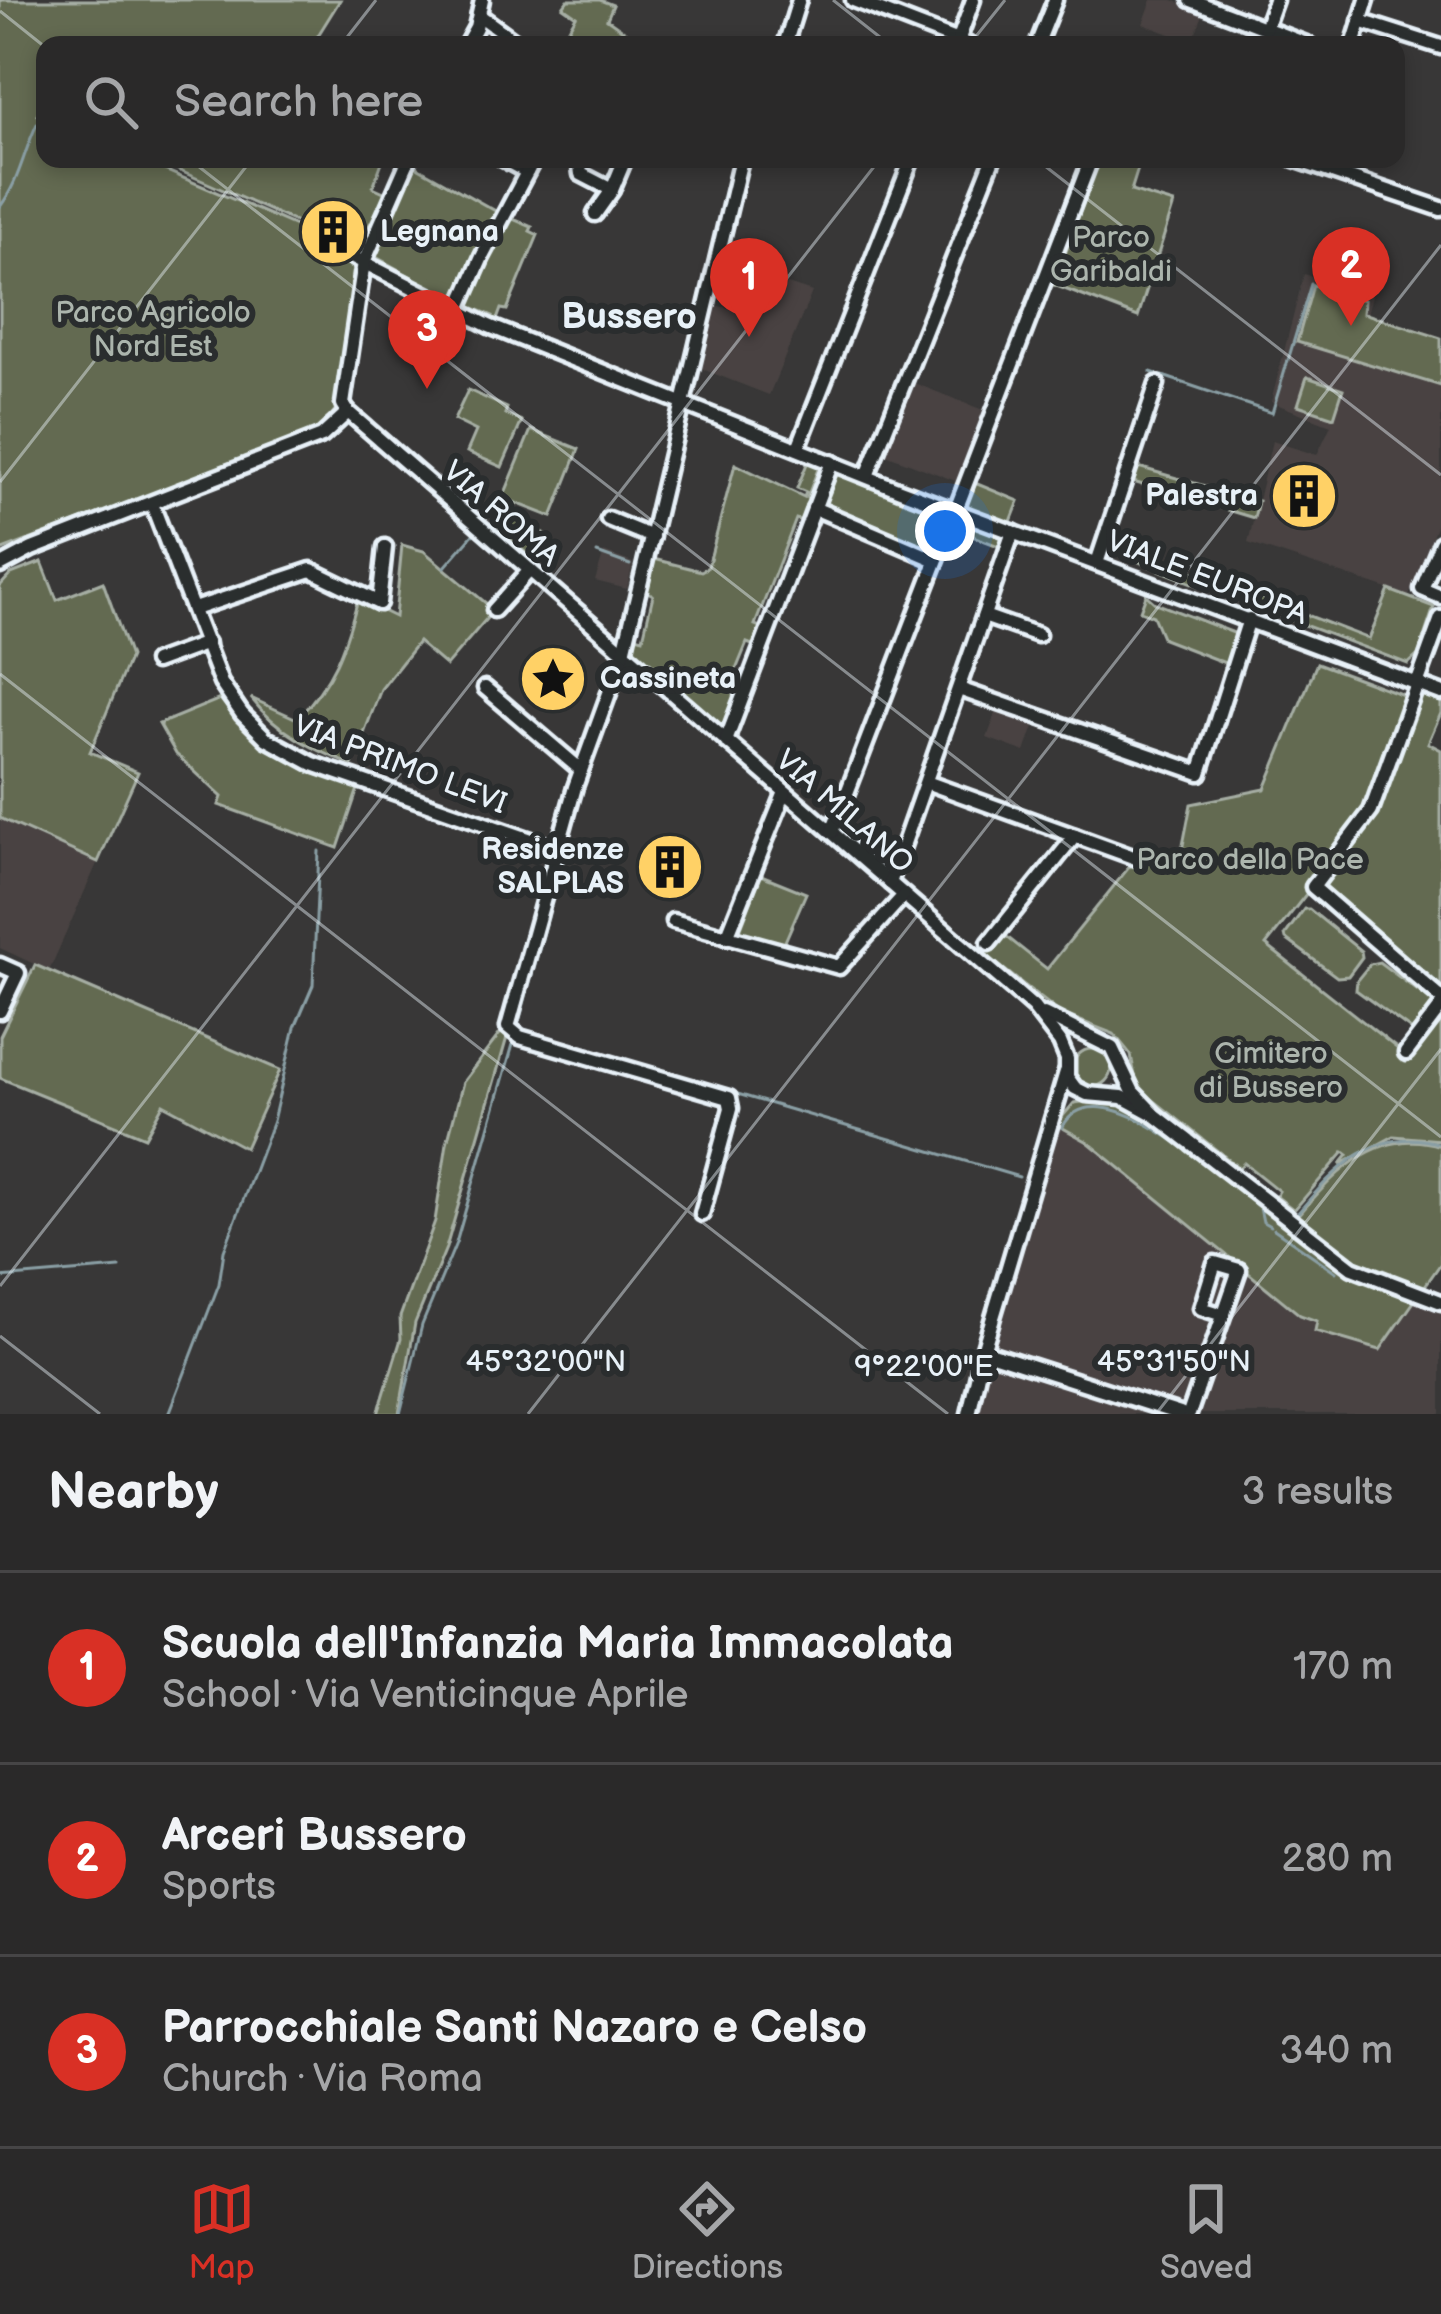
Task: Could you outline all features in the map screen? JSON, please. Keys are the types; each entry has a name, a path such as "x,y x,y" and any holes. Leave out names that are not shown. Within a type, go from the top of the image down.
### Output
{"street":[{"path":"788,36 800,0"},
{"path":"853,0 942,36"},
{"path":"964,36 973,0"},
{"path":"1041,36 1055,0"},
{"path":"1191,0 1286,36"},
{"path":"1265,28 1275,0"},
{"path":"1356,36 1367,0"},
{"path":"470,36 481,8 511,36"},
{"path":"1360,21 1441,47"},
{"path":"0,566 32,549 322,436 348,412 344,404 364,262 405,168"},
{"path":"458,311 529,168"},
{"path":"580,168 581,174 612,190"},
{"path":"595,214 622,168"},
{"path":"701,1214 730,1099 510,1031 556,849 624,652 736,168"},
{"path":"798,448 908,168"},
{"path":"868,476 989,168"},
{"path":"832,832 1088,168"},
{"path":"1331,168 1441,209"},
{"name":"VIALE EUROPA","path":"331,246 458,311 682,404 1441,693"},
{"path":"1097,563 1157,384"},
{"name":"VIA ROMA","path":"348,412 624,652"},
{"path":"726,741 832,462"},
{"name":"VIA PRIMO LEVI","path":"152,504 232,702 254,728 314,764 556,849"},
{"path":"814,508 936,560"},
{"path":"608,519 652,537"},
{"path":"890,883 1013,532"},
{"path":"1441,543 1422,589 1441,597"},
{"path":"194,609 307,570 379,603 385,547"},
{"path":"494,610 530,570"},
{"path":"984,616 1038,635"},
{"path":"1406,1053 1441,1002 1313,888 1371,812 1441,618"},
{"path":"959,688 1200,773 1249,619"},
{"path":"155,662 207,644"},
{"name":"VIA MILANO","path":"624,652 1033,1007 1055,1034 1075,1088 1126,1099 1155,1115"},
{"path":"485,688 581,770"},
{"path":"926,782 1136,858"},
{"path":"727,937 785,792"},
{"path":"989,943 1076,836"},
{"path":"674,921 839,967 904,895"},
{"path":"0,964 18,973 0,1011"},
{"name":"VIA MILANO","path":"1033,1007 1112,1048 1135,1094 1155,1115 1352,1268 1441,1301"},
{"path":"970,1414 983,1351 1066,1065 1075,1047 1091,1040"},
{"path":"1047,1135 1067,1104 1115,1084 1120,1070"},
{"path":"1189,1414 1223,1315"},
{"path":"983,1351 1180,1414"}],"shaded area":[{"path":"1152,0 1172,0 1204,12 1194,36 1176,36 1143,24"},
{"path":"1304,274 1372,295 1367,314 1441,336 1441,514 1409,596 1248,543 1272,441 1317,455 1331,425 1271,402"},
{"path":"766,277 812,292 769,395 697,367 711,304 756,315"},
{"path":"914,383 988,412 961,483 883,453"},
{"path":"604,552 633,563 627,589 595,581"},
{"path":"998,708 1036,721 1025,752 987,738"},
{"path":"0,715 138,772 49,971 0,948"},
{"path":"1053,1123 1087,1142 1300,1315 1318,1321 1316,1331 1380,1350 1413,1300 1441,1310 1441,1414 971,1414"}],"green space":[{"name":"Parco Agricolo Nord Est","path":"0,0 340,0 318,36 36,36 36,168 160,168 321,237 318,245 343,256 356,270 336,409 319,431 0,551"},
{"path":"568,0 613,5 607,19 631,36 564,36 576,16 563,7"},
{"path":"173,168 380,168 373,187 386,193 368,228 349,224 343,230 329,223 323,234"},
{"path":"408,168 419,168 499,213 462,297 451,299 376,257 374,246"},
{"name":"Parco Garibaldi","path":"1096,168 1138,168 1131,191 1174,204 1138,317 1054,285"},
{"path":"506,216 532,227 530,231 538,235 507,310 501,309 494,328 489,326 493,316 462,303"},
{"path":"1313,285 1364,300 1363,313 1441,338 1441,386 1297,342"},
{"path":"1307,377 1343,389 1334,417 1298,405"},
{"path":"468,390 507,408 505,414 522,421 502,467 467,452 476,431 454,420"},
{"path":"531,430 579,449 552,517 503,498"},
{"path":"809,459 820,464 807,498 816,504 832,464 957,510 970,481 1019,501 1001,547 949,527 936,558 815,507 809,523 796,519 755,625 768,630 761,648 747,643 729,687 743,694 727,722 717,725 632,648 632,635 643,638 653,595 643,589 650,558 701,571 708,567 735,464 804,497 806,492 797,488"},
{"path":"1138,467 1258,501 1254,518 1133,482"},
{"path":"517,510 551,540 534,560 500,530"},
{"path":"1109,540 1239,589 1237,601 1109,550"},
{"path":"402,545 424,551 494,610 446,666 418,642 381,689 352,765 297,738 251,698 297,719 336,664 358,599 395,617"},
{"path":"42,562 57,600 103,582 130,657 90,752 138,772 98,862 0,818 0,586 11,574"},
{"path":"1389,590 1434,607 1418,655 1408,664 1256,607 1260,597 1369,639"},
{"path":"1146,595 1155,603 1239,635 1231,644 1235,646 1208,731 1225,663 1163,639 1153,616 1140,611"},
{"path":"1317,663 1406,696 1381,771 1416,687 1441,696 1441,713 1428,743 1441,750 1441,998 1311,888 1266,945 1404,1054 1441,1007 1441,1140 1394,1136 1340,1165 1348,1155 1344,1152 1294,1210 1244,1163 1239,1168 1137,1087 1131,1055 1114,1034 1060,1013 983,953 1002,933 1047,969 1138,856 1178,871 1191,804 1265,789"},
{"path":"220,699 251,732 282,753 359,786 338,848 219,805 222,797 176,754 159,724"},
{"path":"761,875 806,893 783,946 739,933"},
{"path":"1304,909 1361,951 1362,957 1348,976 1337,977 1286,939"},
{"path":"1379,962 1437,1005 1415,1033 1356,990 1357,980 1370,964"},
{"path":"35,965 280,1070 245,1148 163,1104 145,1137 0,1078 0,1036"},
{"path":"502,1031 508,1034 446,1248 415,1323 399,1414 378,1414 401,1339 400,1317 435,1221 447,1143 463,1082"},
{"path":"1092,1049 1106,1054 1111,1068 1106,1082 1092,1087 1078,1082 1073,1068 1078,1054"},
{"path":"1105,1099 1133,1107 1291,1224 1338,1174 1375,1149 1417,1141 1441,1146 1441,1263 1380,1350 1315,1331 1317,1321 1300,1315 1088,1142 1056,1124 1074,1103"}],"waterway":[{"path":"0,207 36,127"},
{"path":"1151,372 1272,413 1311,284"},
{"path":"445,567 476,531"},
{"path":"597,553 630,565"},
{"path":"169,1414 219,1284 224,1251 273,1121 295,1027 313,985 319,851"},
{"path":"548,917 517,1029 1019,1177"},
{"path":"400,1414 422,1325 456,1243 514,1041"},
{"path":"1062,1128 1079,1111 1103,1108 1131,1116 1219,1175 1260,1208 1263,1222 1270,1226"},
{"path":"1297,1214 1343,1166 1377,1145 1418,1139 1441,1144"},
{"path":"1274,1229 1336,1272"},
{"path":"0,1278 120,1268"}],"place":[{"name":"Legnana","path":"333,232"},
{"name":"Arceri Bussero","path":"1351,326"},
{"name":"Scuola dell'Infanzia Maria Immacolata","path":"749,337"},
{"name":"Parrocchiale Santi Nazaro e Celso","path":"427,389"},
{"name":"Palestra","path":"1304,496"},
{"name":"Cassineta","path":"553,679"},
{"name":"Residenze SALPLAS","path":"670,867"}],"district":[{"name":"Bussero","path":"629,317"}],"park label":[{"name":"Parco della Pace","path":"1250,860"},
{"name":"Cimitero di Bussero","path":"1271,1071"}]}
